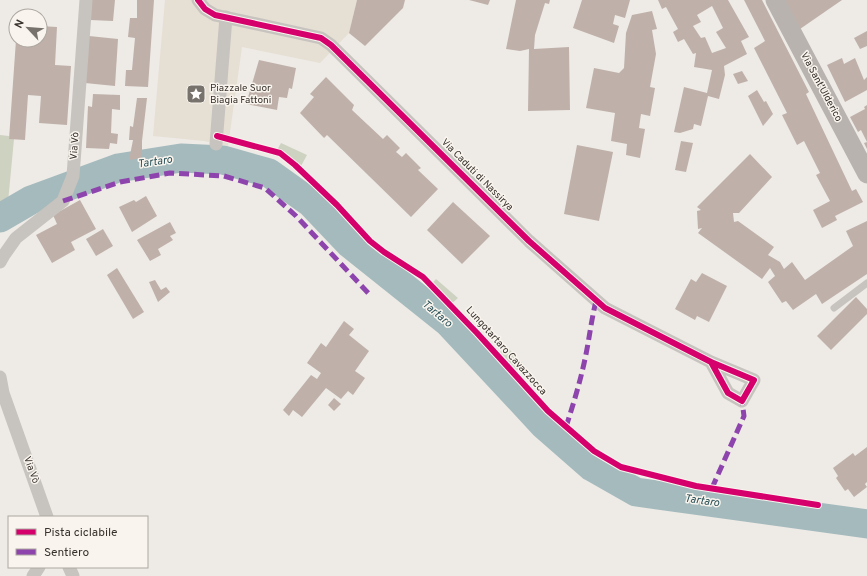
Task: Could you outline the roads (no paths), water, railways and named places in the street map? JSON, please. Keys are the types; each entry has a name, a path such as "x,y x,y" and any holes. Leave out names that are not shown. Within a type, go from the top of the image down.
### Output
{"street":[{"name":"Via Vò","path":"0,262 16,238 63,201 73,176 86,0"},
{"name":"Via Caduti di Nassirya","path":"198,0 205,9 215,15 321,38 331,45 529,241 605,308 711,362"},
{"name":"Via Sant'Ulderico","path":"775,0 867,174"},
{"path":"216,144 226,17"},
{"name":"Via Vò","path":"0,377 3,393 47,516"}],"lane":[{"path":"834,308 867,284"}],"waterway":[{"name":"Tartaro","path":"0,218 31,200 118,168 181,158 223,160 269,173 311,203 350,244 449,323 544,425 592,467 636,492 867,524"}],"place":[{"name":"Piazzale Suor Biagia Fattoni","path":"196,94"}]}
